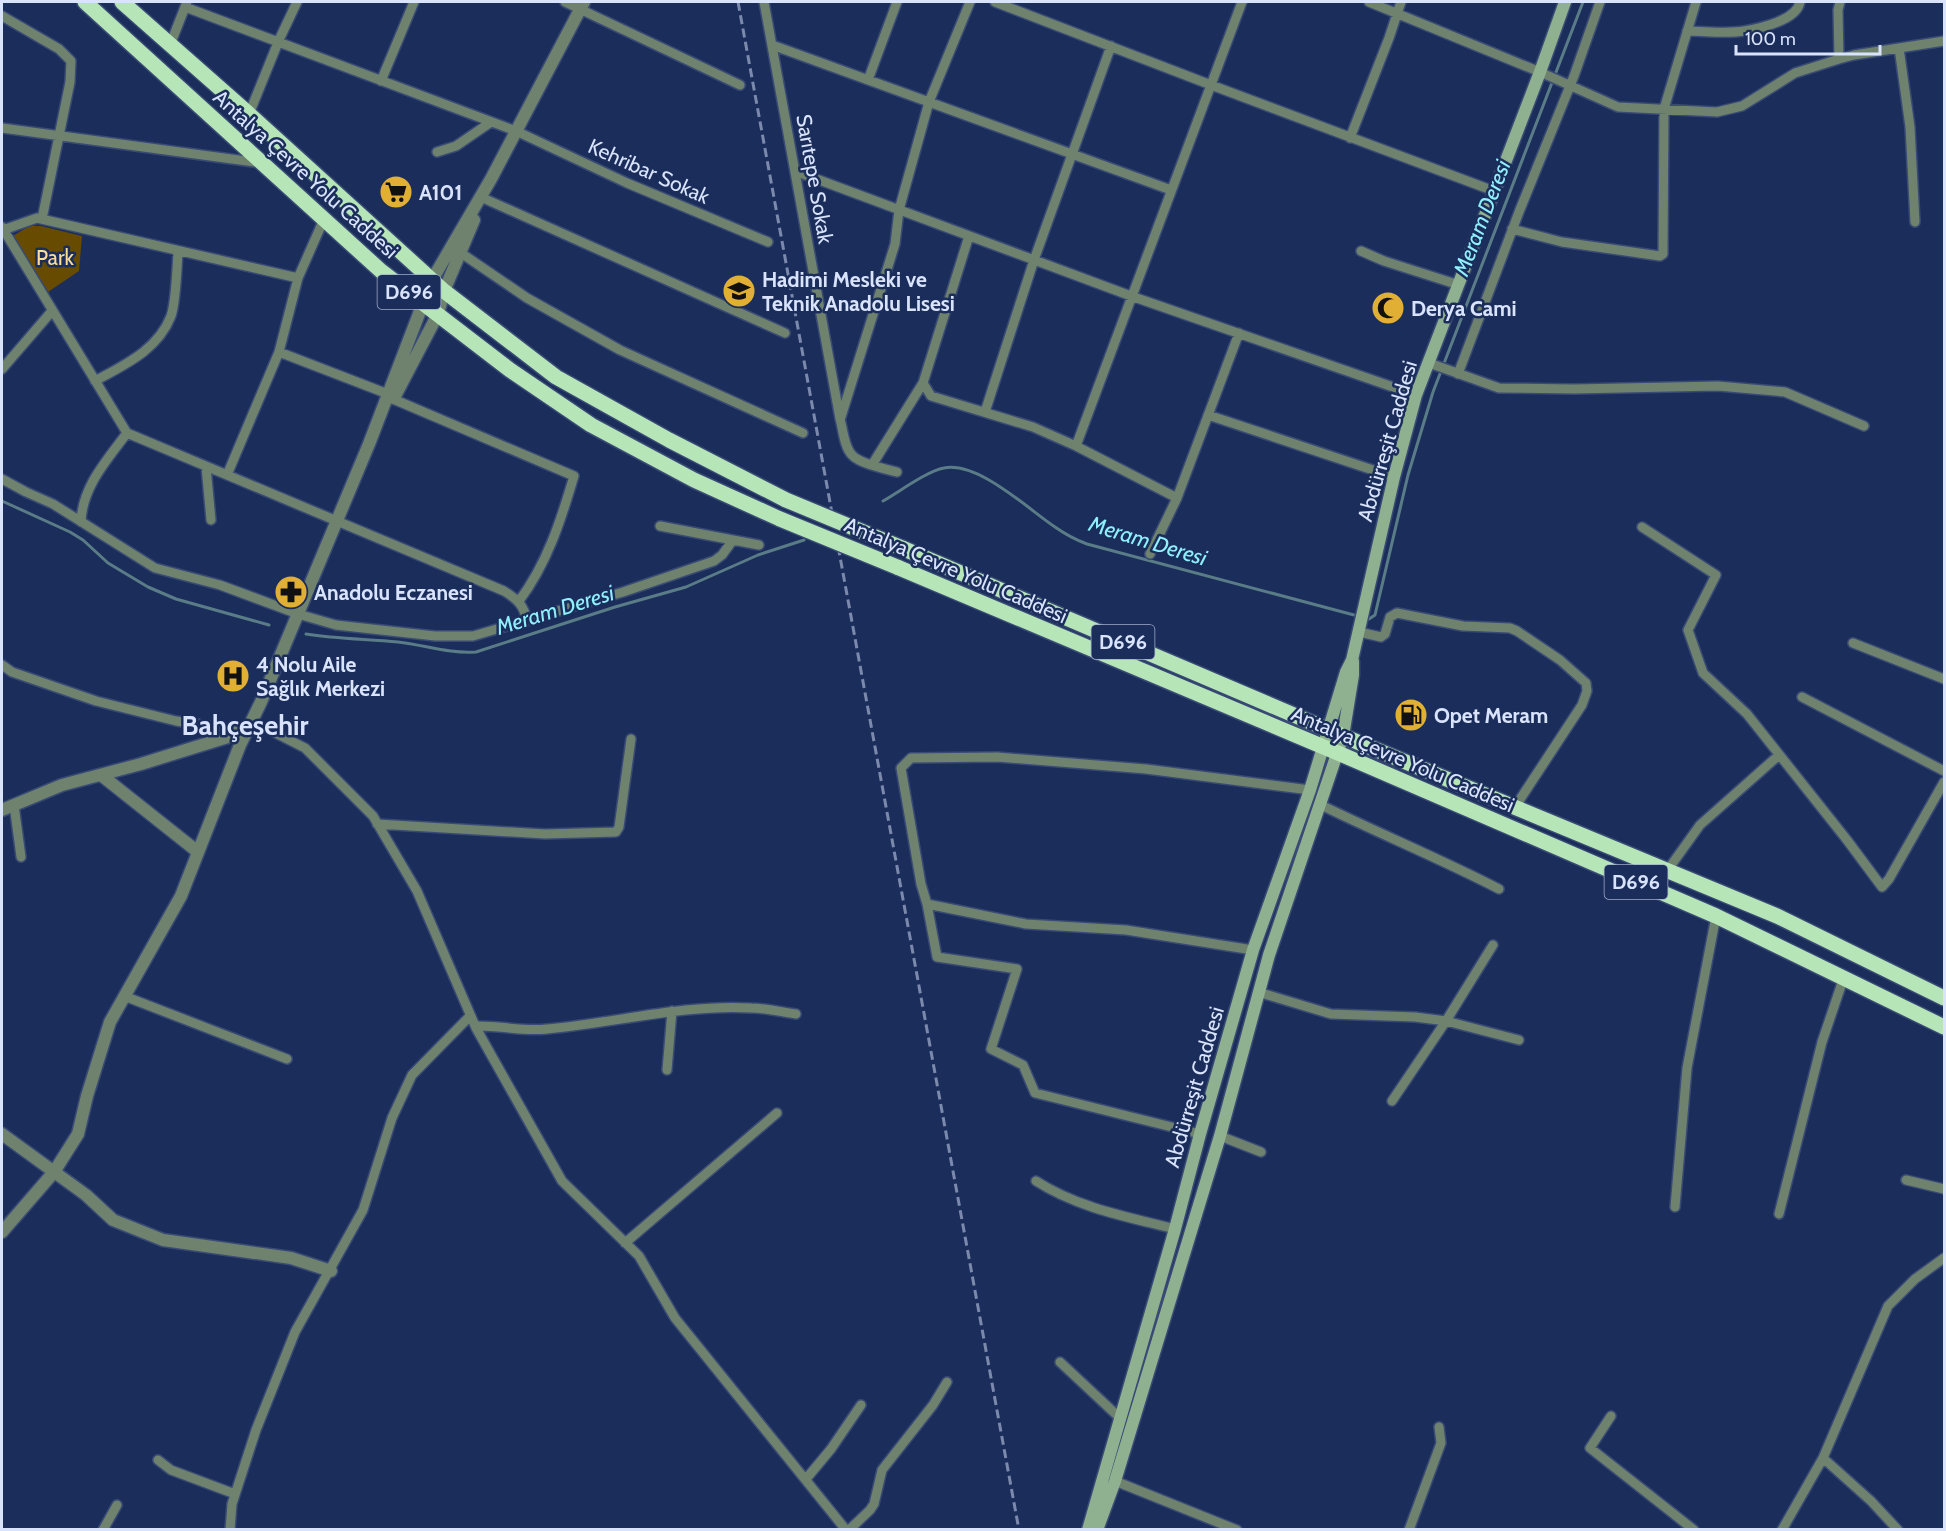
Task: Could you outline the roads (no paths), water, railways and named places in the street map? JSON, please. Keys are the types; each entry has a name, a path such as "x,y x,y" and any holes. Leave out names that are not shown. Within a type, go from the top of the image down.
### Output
{"highway":[{"name":"Antalya Çevre Yolu Caddesi","path":"85,2 381,272 510,370 591,425 694,480 780,519 1338,753 1716,916 1944,1027"},
{"name":"Antalya Çevre Yolu Caddesi","path":"122,2 438,286 556,377 669,440 786,500 1343,736 1777,916 1944,998"}],"main road":[{"name":"Abdürreşit Caddesi","path":"1088,1530 1253,950 1310,790 1346,672 1352,660 1394,477 1416,395 1432,364 1494,191 1544,74 1565,2"},
{"name":"Abdürreşit Caddesi","path":"1097,1530 1220,1136 1269,955 1343,736 1353,675 1352,660"}],"street":[{"path":"249,114 297,2"},
{"path":"381,81 414,2"},
{"path":"565,2 582,5 740,85"},
{"name":"Sarıtepe Sokak","path":"764,2 840,419 847,445 852,455 872,465 897,472"},
{"path":"868,80 897,2"},
{"path":"840,419 895,244 899,210 929,102 970,2"},
{"path":"995,2 1494,191"},
{"path":"1076,446 1242,2"},
{"path":"1370,2 1618,107 1717,112 1742,106 1796,73 1839,59 1944,41"},
{"path":"1350,138 1401,2"},
{"path":"1454,372 1570,87 1600,2"},
{"path":"1512,229 1562,242 1660,256 1663,254 1664,110 1696,2"},
{"path":"1687,31 1743,31 1788,18 1799,7 1800,2"},
{"path":"1839,59 1838,10 1840,2"},
{"path":"170,45 186,4"},
{"name":"Kehribar Sokak","path":"186,4 381,81 516,131 627,183 768,242"},
{"path":"391,396 409,370 438,314 438,286 582,5"},
{"path":"2,16 59,49 71,61 70,82 42,219"},
{"path":"772,45 1171,190"},
{"path":"985,412 1034,260 1111,46"},
{"path":"1899,48 1911,127 1915,222"},
{"path":"437,152 456,146 491,122"},
{"path":"2,128 263,164"},
{"path":"795,171 1131,296 1416,395"},
{"path":"2,1232 54,1172 78,1134 110,1022 181,896 336,521 391,396 424,303 461,253 491,180"},
{"path":"483,198 785,333"},
{"path":"298,278 37,218 2,229 127,433 504,591 519,601 525,610 527,621"},
{"path":"226,475 279,352 298,278 324,219"},
{"path":"872,465 923,383 969,236"},
{"path":"95,381 128,363 156,342 171,315 178,251"},
{"path":"1361,251 1384,261 1459,285"},
{"path":"461,253 527,297 620,350 803,434"},
{"path":"2,369 52,311"},
{"path":"1150,554 1177,498 1239,333"},
{"path":"279,352 391,396 574,476 550,547 533,582 519,601"},
{"path":"1432,364 1498,388 1718,386 1785,392 1864,426"},
{"path":"923,383 931,396 1033,427 1076,446 1177,498"},
{"path":"1208,415 1394,477"},
{"path":"81,522 82,507 96,475 127,433"},
{"path":"206,466 211,520"},
{"path":"2,479 53,504 155,568 220,585 298,614 336,625 435,636 472,636 623,592 714,561 722,555 733,540"},
{"path":"660,526 759,545"},
{"path":"1642,528 1716,575 1688,630 1703,672 1747,714 1882,887 1889,879 1944,782"},
{"path":"1359,632 1381,637 1385,634 1390,616 1397,613 1463,626 1510,628 1560,660 1586,683 1587,691 1582,705 1515,807"},
{"path":"1853,643 1944,679"},
{"path":"2,665 12,672 96,701 176,720 250,726 304,748 373,816 417,891 475,1026 562,1181 639,1256 675,1318 847,1530 870,1510 874,1504 882,1470 933,1404 947,1382"},
{"path":"1802,697 1944,771"},
{"path":"2,810 62,785 101,775 250,726"},
{"path":"377,824 546,834 616,832 619,827 631,739"},
{"path":"1667,871 1700,825 1779,755"},
{"path":"1200,1134 1035,1093 1023,1065 991,1049 1017,969 937,957 921,884 901,768 911,758 930,756 1020,759 1146,769 1310,790"},
{"path":"101,775 198,852"},
{"path":"14,805 21,857"},
{"path":"1321,805 1449,863 1499,890"},
{"path":"927,904 1026,924 1126,930 1253,950"},
{"path":"1675,1207 1687,1068 1716,916"},
{"path":"1392,1101 1446,1021 1493,945"},
{"path":"1779,1214 1822,1042 1844,977"},
{"path":"1258,992 1331,1014 1416,1017 1446,1021 1519,1040"},
{"path":"124,996 287,1059"},
{"path":"475,1026 544,1030 672,1011 721,1007 752,1008 796,1014"},
{"path":"667,1070 672,1011"},
{"path":"230,1530 232,1504 256,1430 295,1332 363,1210 392,1118 412,1075 470,1016"},
{"path":"625,1243 777,1113"},
{"path":"2,1134 86,1195 113,1220 163,1240 291,1258 331,1271"},
{"path":"1220,1136 1261,1152"},
{"path":"1906,1180 1944,1189"},
{"path":"1036,1181 1054,1193 1084,1205 1175,1229"},
{"path":"1782,1530 1823,1458 1888,1306 1915,1279 1944,1258"},
{"path":"1060,1362 1120,1419"},
{"path":"806,1479 831,1449 861,1405"},
{"path":"1611,1416 1590,1448 1694,1530"},
{"path":"1409,1530 1441,1443 1439,1426"},
{"path":"1823,1458 1871,1501 1898,1530"},
{"path":"158,1460 171,1470 235,1494"},
{"path":"1114,1481 1237,1530"},
{"path":"103,1530 117,1505"}],"waterway":[{"name":"Meram Deresi","path":"1369,619 1375,615 1408,475 1433,392 1583,2"},
{"name":"Meram Deresi","path":"883,501 930,473 944,468 957,468 987,479 1059,530 1087,544 1354,615"},
{"name":"Meram Deresi","path":"2,501 70,532 83,540 108,563 148,587 176,599 269,625"},
{"name":"Meram Deresi","path":"306,634 398,642 456,652 476,652 615,607 686,587 758,555 804,540"}],"railway":[{"path":"738,2 1019,1530"}],"place":[{"name":"A101","path":"396,192"},
{"name":"Hadimi Mesleki ve Teknik Anadolu Lisesi","path":"739,291"},
{"name":"Derya Cami","path":"1388,308"},
{"name":"Anadolu Eczanesi","path":"291,592"},
{"name":"4 Nolu Aile Sağlık Merkezi","path":"233,676"},
{"name":"Opet Meram","path":"1411,715"}],"district":[{"name":"Bahçeşehir","path":"245,725"}],"park label":[{"name":"Park","path":"55,257"}]}
